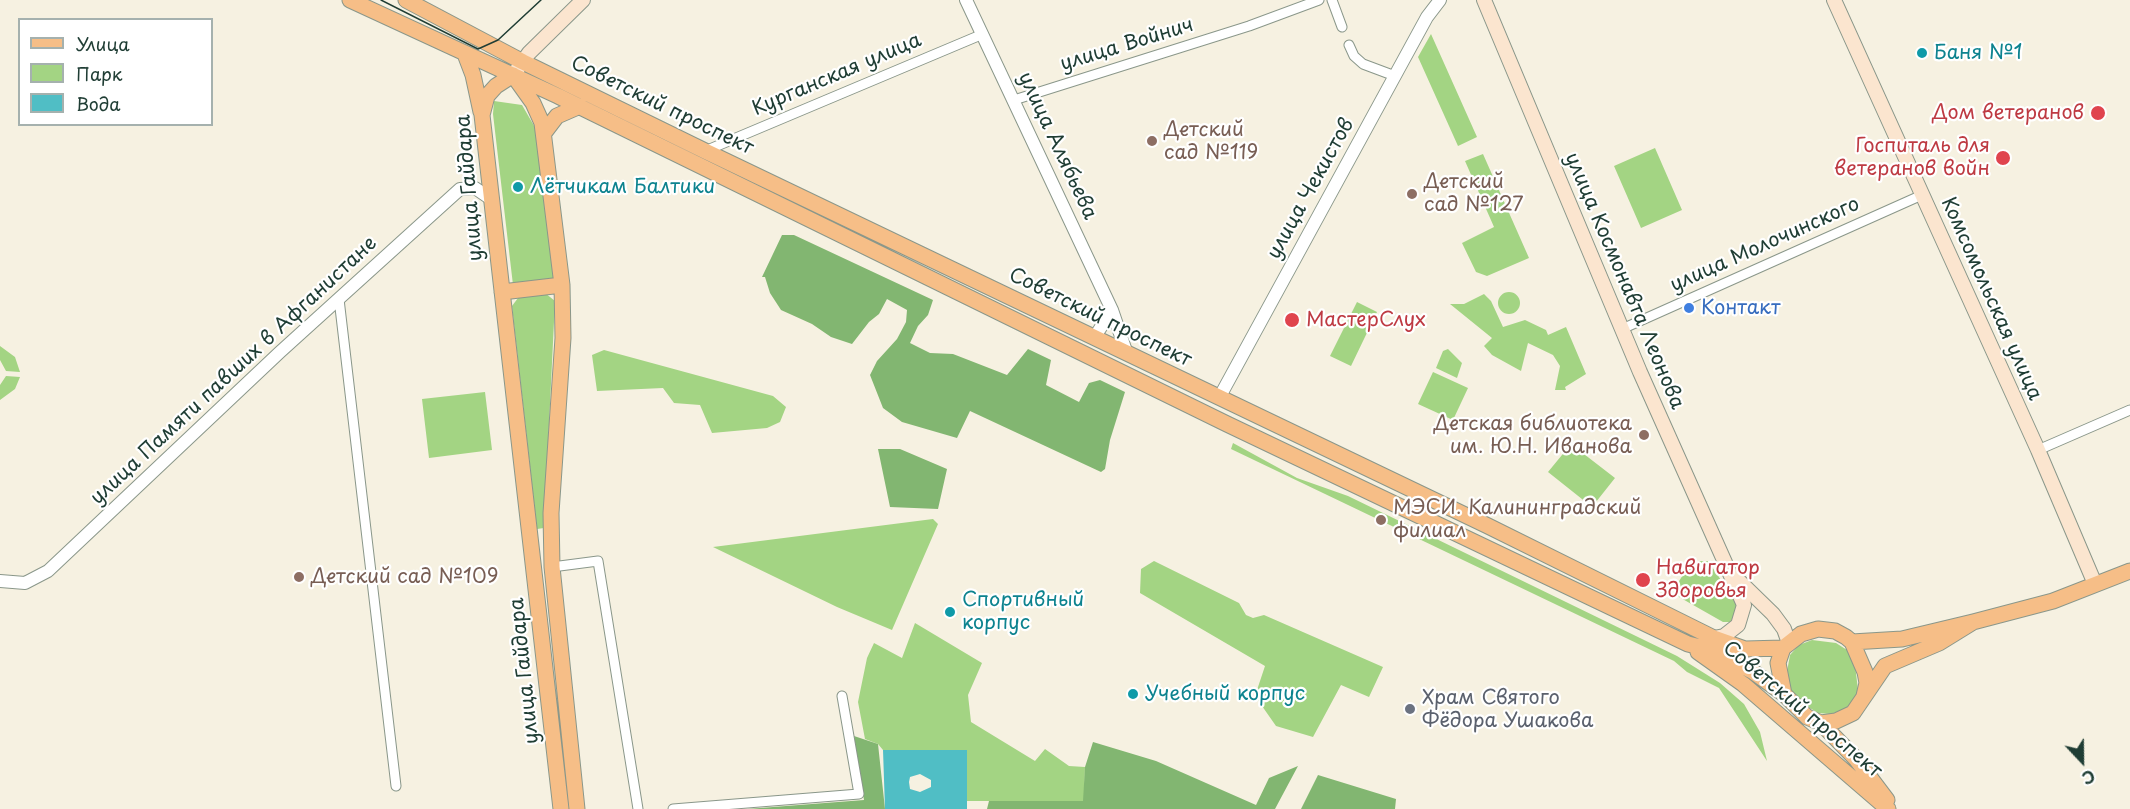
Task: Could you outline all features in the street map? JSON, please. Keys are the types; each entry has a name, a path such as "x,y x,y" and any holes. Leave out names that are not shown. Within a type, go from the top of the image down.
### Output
{"main road":[{"name":"Советский проспект","path":"350,0 579,106 1227,424 1688,644 1743,684 1888,809"},
{"name":"Советский проспект","path":"405,0 523,62 705,151 1714,638 1745,649 1786,646"},
{"path":"513,75 583,0"},
{"name":"улица Космонавта Леонова","path":"1484,0 1622,329 1733,575 1744,605 1738,625 1731,632 1714,638"},
{"name":"Комсомольская улица","path":"1834,0 2038,450 2095,584"},
{"path":"465,54 473,75 482,115"},
{"name":"улица Гайдара","path":"561,809 482,115 487,96 496,86 513,75 538,112 544,133 562,285 563,338 550,513 552,567 577,809"},
{"path":"544,133 557,116 579,106"},
{"path":"502,292 562,285"},
{"path":"1852,642 1902,639 1974,622 2053,601 2130,571"},
{"name":"улица Космонавта Леонова","path":"1733,575 1773,614 1784,629 1786,646"},
{"path":"1864,696 1867,683 1865,672 1852,642 1835,631 1818,629 1801,634 1786,646 1778,663 1784,694 1807,717 1821,723 1836,721 1853,713 1885,666 1939,643 1974,622"},
{"name":"Советский проспект","path":"1688,644 1712,650 1752,671 1784,694"},
{"name":"Советский проспект","path":"1821,723 1856,759 1893,809"}],"street":[{"name":"улица Алябьева","path":"966,0 1112,310 1127,354"},
{"name":"улица Войнич","path":"1014,100 1249,26 1319,0"},
{"path":"1332,0 1342,27"},
{"name":"улица Чекистов","path":"1219,398 1427,17 1440,0"},
{"name":"Курганская улица","path":"705,151 983,34"},
{"path":"1349,45 1354,56 1363,64 1395,76"},
{"name":"улица Памяти павших в Афганистане","path":"0,581 25,583 48,571 460,189 475,188 491,199"},
{"name":"улица Молочинского","path":"1622,329 1922,195"},
{"path":"339,299 396,786"},
{"path":"1094,339 1112,310"},
{"path":"2038,450 2130,410"},
{"path":"552,567 598,561 638,809"},
{"path":"673,809 859,794 842,696"}],"green space":[{"path":"1431,34 1477,137 1458,146 1418,57"},
{"path":"494,101 522,105 540,136 554,279 513,285 493,114"},
{"path":"1655,148 1682,210 1641,228 1614,166"},
{"path":"1483,154 1529,258 1487,276 1476,272 1462,243 1494,227 1465,161"},
{"path":"782,235 794,235 933,300 928,315 918,326 910,343 930,353 953,354 1007,375 1028,349 1051,360 1046,385 1079,402 1089,383 1100,380 1125,392 1110,440 1105,469 1101,472 970,411 957,438 902,422 883,408 870,375 877,361 897,339 906,322 907,310 887,299 879,314 869,322 852,344 831,337 812,324 781,310 770,293 765,277 762,277"},
{"path":"1505,292 1513,292 1520,299 1520,307 1513,314 1505,314 1498,307 1498,299"},
{"path":"545,293 555,301 544,528 537,529 512,306 518,298"},
{"path":"1484,294 1491,301 1503,327 1525,320 1546,330 1548,335 1566,327 1586,374 1565,387 1566,390 1555,390 1560,366 1553,355 1528,343 1521,371 1492,355 1484,346 1492,338 1450,304 1464,304"},
{"path":"1357,302 1377,312 1351,366 1330,356"},
{"path":"0,346 15,357 20,372 6,371 0,360"},
{"path":"1448,349 1462,363 1457,378 1436,368 1443,351"},
{"path":"604,350 773,396 786,407 780,422 767,428 712,433 700,405 674,403 663,388 597,391 592,355"},
{"path":"1433,372 1468,388 1453,420 1418,404"},
{"path":"6,376 20,377 15,389 0,400 0,385"},
{"path":"485,392 492,450 429,458 422,399"},
{"path":"1233,443 1297,478 1348,496 1677,656 1720,683 1744,704 1760,732 1767,761 1719,688 1687,672 1674,661 1231,449"},
{"path":"1571,444 1615,478 1592,507 1548,472"},
{"path":"878,449 900,449 947,469 938,509 890,507"},
{"path":"933,519 938,524 892,630 837,607 713,547"},
{"path":"1154,561 1239,603 1246,615 1253,618 1264,615 1383,667 1369,697 1341,685 1313,737 1276,726 1255,696 1265,666 1140,593 1141,569"},
{"path":"1699,561 1708,561 1738,605 1736,614 1730,622 1723,622 1679,597 1674,589 1688,567"},
{"path":"915,623 982,663 968,695 971,722 1035,761 1045,749 1069,766 1085,767 1084,801 967,801 967,750 883,750 878,744 865,739 858,702 867,658 874,643 902,658"},
{"path":"1812,640 1836,643 1847,650 1855,665 1858,690 1854,700 1844,710 1830,714 1818,713 1800,702 1791,690 1786,677 1790,655 1799,645"},
{"path":"854,736 878,744 885,809 747,809 864,800"},
{"path":"1093,742 1156,761 1256,805 1269,778 1298,766 1275,809 987,809 989,801 1083,801 1085,767"},
{"path":"1318,775 1396,799 1395,809 1301,809"}],"water":[{"path":"883,750 967,750 967,809 885,809","holes":["920,774 931,780 931,787 920,792 910,789 910,777"]}],"tram line":[{"path":"381,0 478,49 498,40 541,0"}],"place":[{"name":"Баня №1","path":"1922,53"},
{"name":"Дом ветеранов","path":"2098,113"},
{"name":"Детский сад №119","path":"1152,141"},
{"name":"Госпиталь для ветеранов войн","path":"2003,158"},
{"name":"Лётчикам Балтики","path":"518,187"},
{"name":"Детский сад №127","path":"1412,194"},
{"name":"Контакт","path":"1689,308"},
{"name":"МастерСлух","path":"1292,320"},
{"name":"Детская библиотека им. Ю.Н. Иванова","path":"1644,435"},
{"name":"МЭСИ. Калининградский филиал","path":"1381,520"},
{"name":"Детский сад №109","path":"299,577"},
{"name":"Навигатор Здоровья","path":"1643,580"},
{"name":"Спортивный корпус","path":"950,612"},
{"name":"Учебный корпус","path":"1133,694"},
{"name":"Храм Святого Фёдора Ушакова","path":"1410,709"}]}
